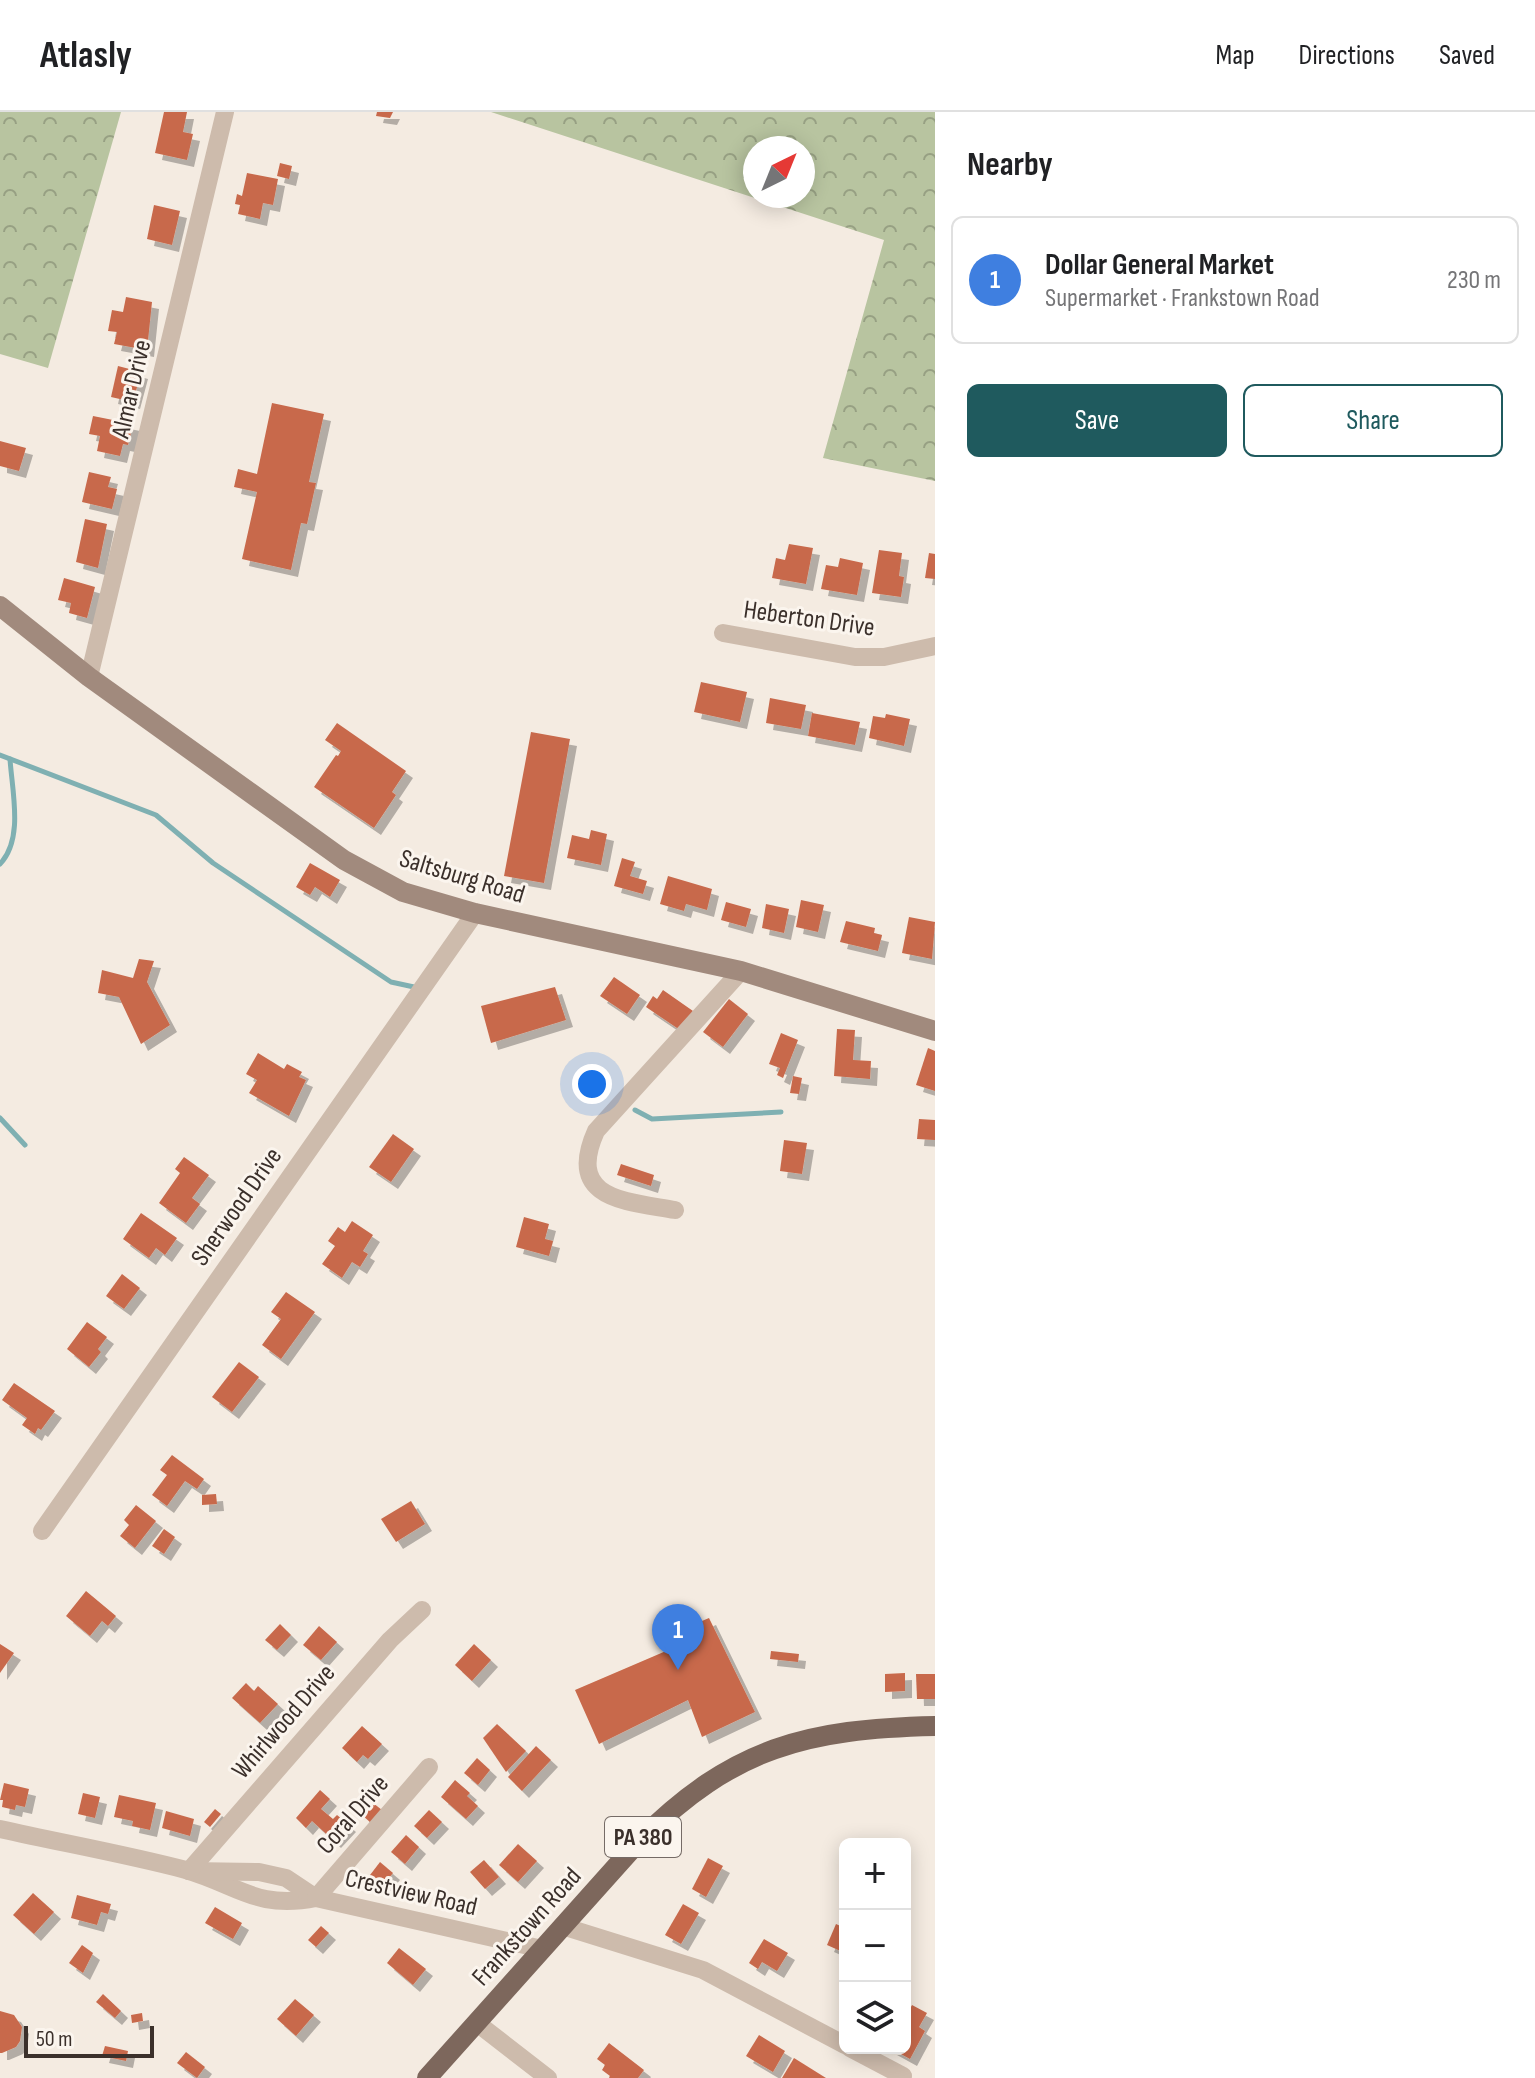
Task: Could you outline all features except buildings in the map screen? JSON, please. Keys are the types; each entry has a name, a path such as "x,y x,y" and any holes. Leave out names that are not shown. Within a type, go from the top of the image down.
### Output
{"main road":[{"name":"Saltsburg Road","path":"0,606 89,677 344,860 403,892 475,913 741,971 935,1031"},
{"name":"Frankstown Road","path":"427,2078 668,1812 724,1773 787,1744 822,1735 883,1727 935,1726"}],"street":[{"name":"Almar Drive","path":"89,677 225,112"},
{"name":"Heberton Drive","path":"723,633 855,657 884,657 935,646"},
{"name":"Sherwood Drive","path":"42,1531 475,913"},
{"path":"675,1210 615,1199 599,1191 591,1178 588,1151 596,1131 741,971"},
{"name":"Whirlwood Drive","path":"189,1871 390,1640 422,1610"},
{"name":"Coral Drive","path":"316,1898 429,1767"},
{"name":"Crestview Road","path":"0,1829 189,1871 259,1872 286,1878 316,1898 542,1949"},
{"path":"562,1926 703,1970 839,2042"},
{"path":"477,2023 548,2078"},
{"path":"861,2054 903,2076"}],"green space":[{"path":"0,112 121,112 48,368 0,354"},
{"path":"491,112 935,112 935,481 823,458 884,240 786,208 815,208 815,136 743,136 743,194"}],"waterway":[{"path":"0,755 156,815 213,863 391,982 414,987"},
{"path":"0,864 12,842 14,828 10,759"},
{"path":"635,1110 652,1119 781,1112"},
{"path":"0,1118 25,1145"}],"place":[{"name":"Dollar General Market","path":"678,1670"}]}
